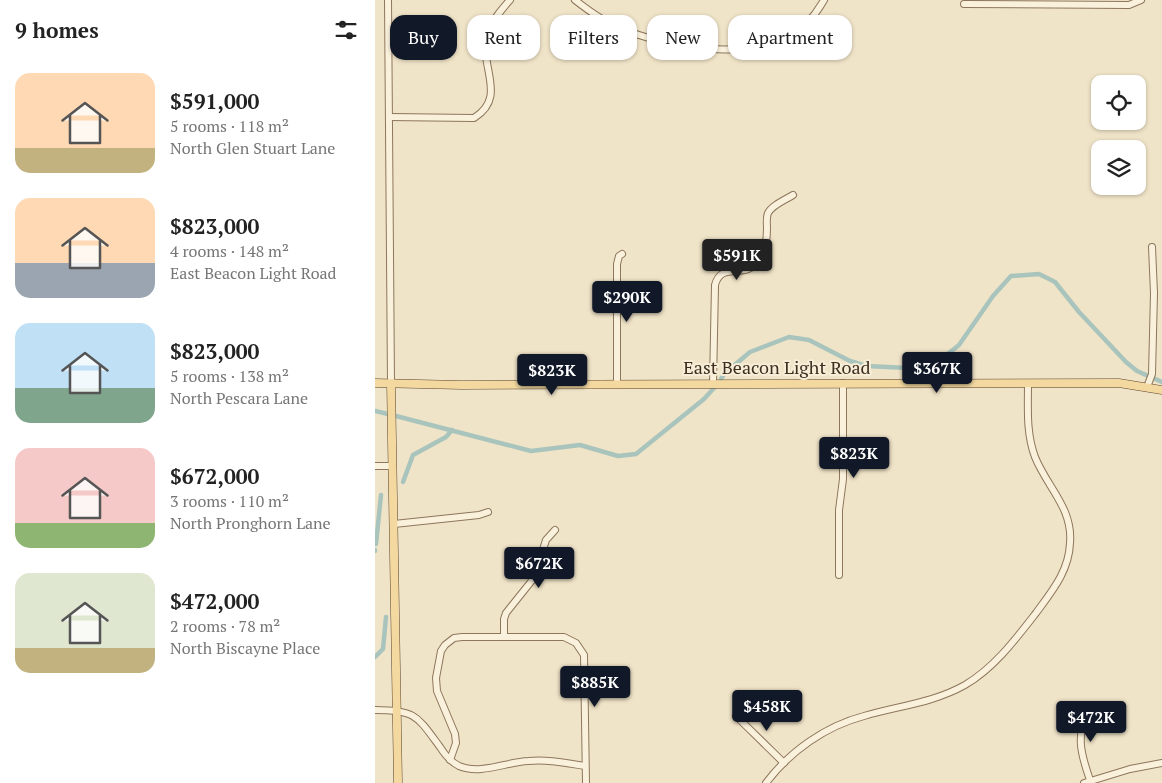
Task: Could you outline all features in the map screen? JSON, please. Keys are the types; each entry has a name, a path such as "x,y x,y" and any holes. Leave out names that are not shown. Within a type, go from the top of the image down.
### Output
{"main road":[{"name":"East Beacon Light Road","path":"375,383 462,385 1119,383 1162,390"},
{"path":"391,383 398,783"}],"street":[{"path":"388,0 391,383"},
{"path":"389,117 474,118 483,113 489,105 492,95 486,53 487,36 496,16 510,0"},
{"path":"575,0 587,10 619,28 653,39 693,47 744,50 781,42 801,29 819,10 824,0"},
{"path":"964,4 1129,4 1141,0"},
{"path":"713,384 716,280 728,271 746,270 753,267 765,249 769,212 793,195"},
{"path":"1147,387 1151,376 1154,293 1152,247"},
{"path":"617,384 617,264 619,256 623,254"},
{"path":"839,575 839,510 843,479 843,383"},
{"path":"766,783 798,750 837,725 862,716 927,701 965,685 981,674 1007,649 1055,588 1064,572 1069,556 1071,531 1065,509 1044,476 1033,449 1028,418 1028,383"},
{"path":"375,466 393,466"},
{"path":"394,524 479,515 489,512"},
{"path":"504,637 506,613 534,578 545,540 555,530"},
{"path":"450,760 456,743 455,734 435,685 441,651 449,641 462,637 564,637 577,643 584,659 586,783"},
{"path":"1087,706 1080,741 1087,782 1162,762"},
{"path":"375,710 397,710 416,717 450,760 466,768 474,769 536,760 585,766"},
{"path":"736,716 784,763"}],"waterway":[{"path":"721,379 724,374 750,352 789,337 809,340 850,361 866,366 908,368 926,365 949,353 959,345 993,296 1011,276 1039,274 1055,282 1079,312 1126,362 1137,371 1162,382"},
{"path":"396,416 531,451 580,445 618,456 636,454 704,399 714,388"},
{"path":"375,411 388,414"},
{"path":"403,482 413,455 446,437 452,430"},
{"path":"376,544 381,495"},
{"path":"375,657 383,649 386,617"}]}
